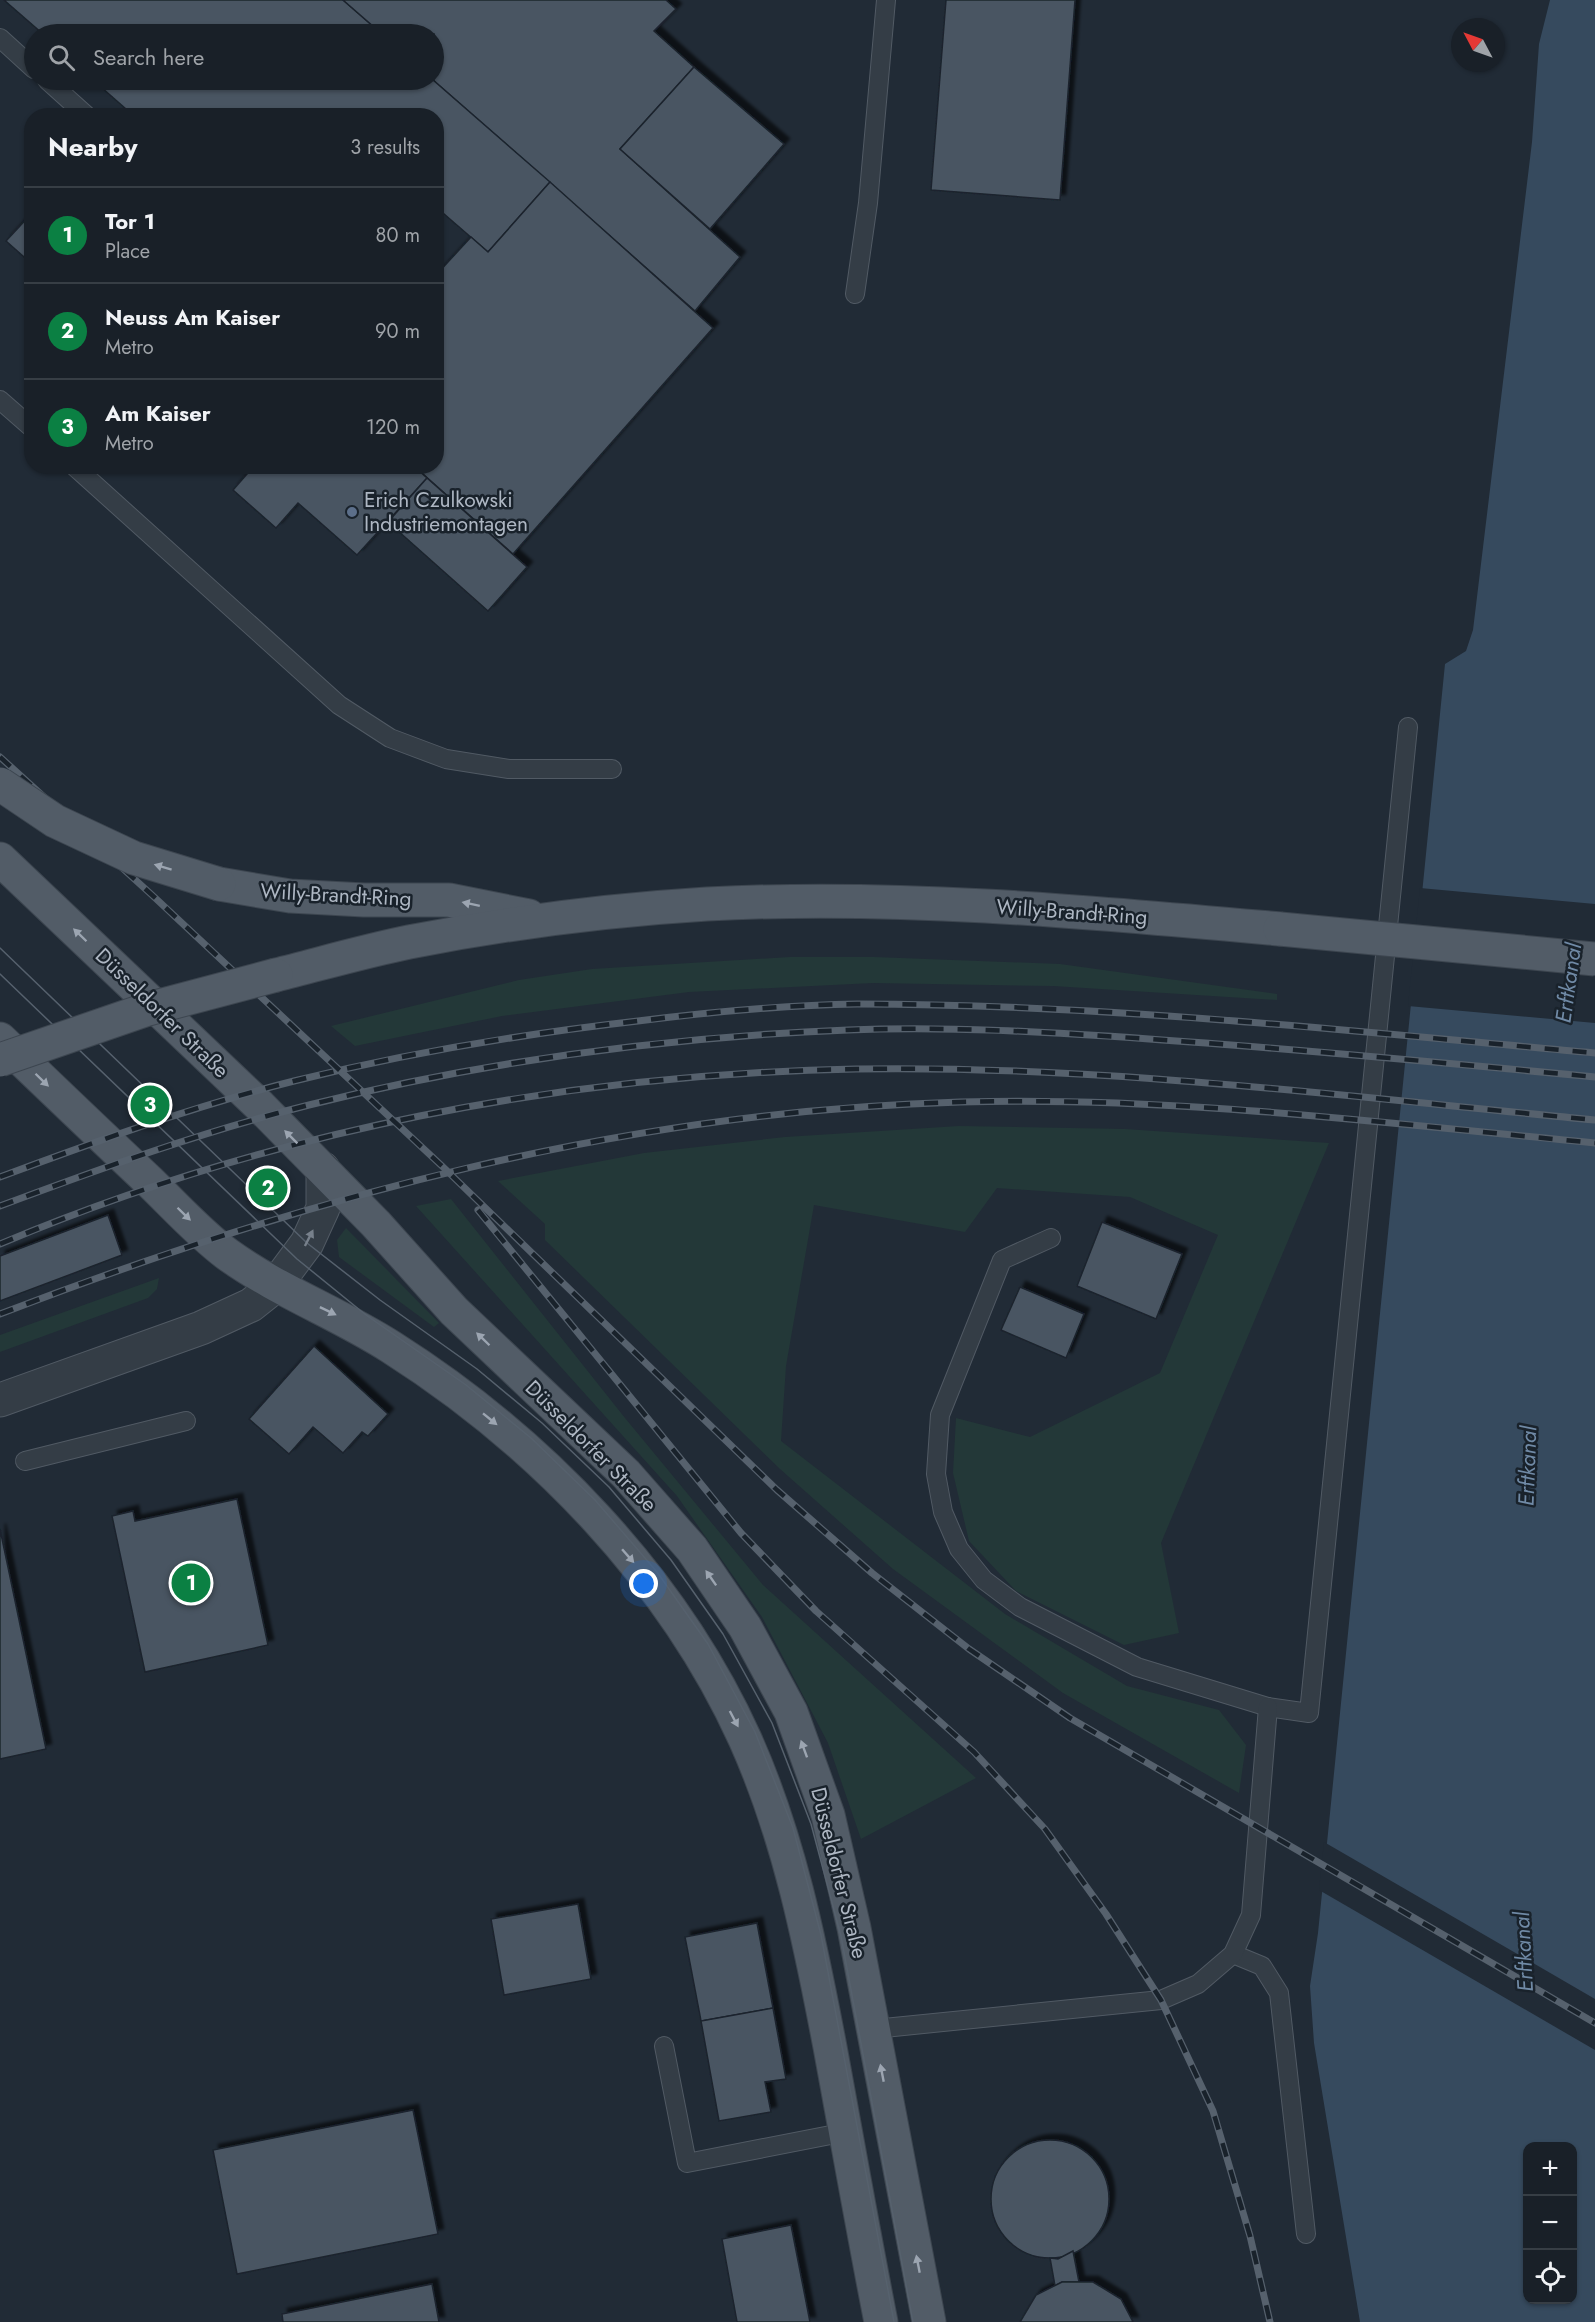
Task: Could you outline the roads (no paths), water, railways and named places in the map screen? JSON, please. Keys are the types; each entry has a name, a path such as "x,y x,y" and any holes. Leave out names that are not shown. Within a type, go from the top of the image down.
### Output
{"main road":[{"name":"Willy-Brandt-Ring","path":"0,784 55,821 134,858 219,884 290,896 363,900 449,900 549,920"},
{"name":"Düsseldorfer Straße","path":"0,859 323,1168 454,1311 626,1474 692,1549 745,1627 791,1712 828,1815 854,1928 929,2322"},
{"name":"Willy-Brandt-Ring","path":"0,1060 148,1009 409,942 549,920 706,904 894,901 1102,913 1595,959"},
{"path":"0,1039 224,1251 275,1286 335,1314 392,1347 459,1394 525,1448 586,1508 624,1552 647,1579 699,1652 745,1738 781,1832 811,1946 881,2322"}],"street":[{"path":"0,1400 215,1323 251,1305 275,1286 307,1243 323,1208 323,1168"}],"lane":[{"path":"855,294 868,203 886,0"},
{"path":"0,38 24,60"},
{"path":"58,90 78,108"},
{"path":"0,400 24,421"},
{"path":"83,474 339,705 390,738 447,759 509,769 612,769"},
{"path":"1051,1238 1002,1260 940,1415 936,1474 942,1512 959,1549 984,1580 1020,1607 1137,1667 1268,1707 1309,1713 1408,727"},
{"path":"25,1461 186,1421"},
{"path":"874,2029 1161,2000 1198,1984 1233,1954 1251,1915 1268,1707"},
{"path":"1233,1954 1262,1966 1279,1993 1306,2234"},
{"path":"664,2046 687,2163 846,2132"}],"water":[{"name":"Erftkanal","path":"1550,0 1595,0 1595,2322 1360,2322 1314,2043 1310,1986 1318,1933 1445,664 1466,651 1473,630 1532,142 1539,44"}],"tram line":[{"path":"0,948 307,1243 380,1300 477,1369 542,1423 609,1487 671,1560 723,1634 772,1723 811,1824 841,1936 913,2322"},
{"path":"0,974 297,1259 366,1315 466,1385 531,1438 595,1500 657,1572 708,1644 755,1732 793,1828 821,1935 894,2322"}],"railway":[{"path":"0,757 152,895 442,1166 777,1490 872,1573 969,1649 1070,1718 1595,2023"},
{"path":"0,1177 183,1113 336,1071 508,1038 747,1009 857,1004 1042,1009 1226,1020 1595,1053"},
{"path":"0,1206 192,1138 270,1115 375,1089 509,1064 712,1038 848,1030 999,1030 1261,1047 1595,1077"},
{"path":"0,1244 102,1204 206,1170 312,1140 420,1116 528,1097 637,1083 747,1073 856,1069 949,1069 1134,1077 1595,1120"},
{"path":"0,1314 116,1271 233,1232 352,1197 471,1167 592,1142 714,1122 836,1109 960,1102 1039,1101 1119,1103 1278,1113 1595,1143"},
{"path":"478,1210 741,1533 816,1611 974,1752 1045,1829 1106,1914 1161,2000 1213,2111 1250,2236 1270,2322"}],"place":[{"name":"Erich Czulkowski Industriemontagen","path":"352,512"},
{"name":"Am Kaiser","path":"150,1105"},
{"name":"Neuss Am Kaiser","path":"268,1188"},
{"name":"Tor 1","path":"191,1583"}]}
